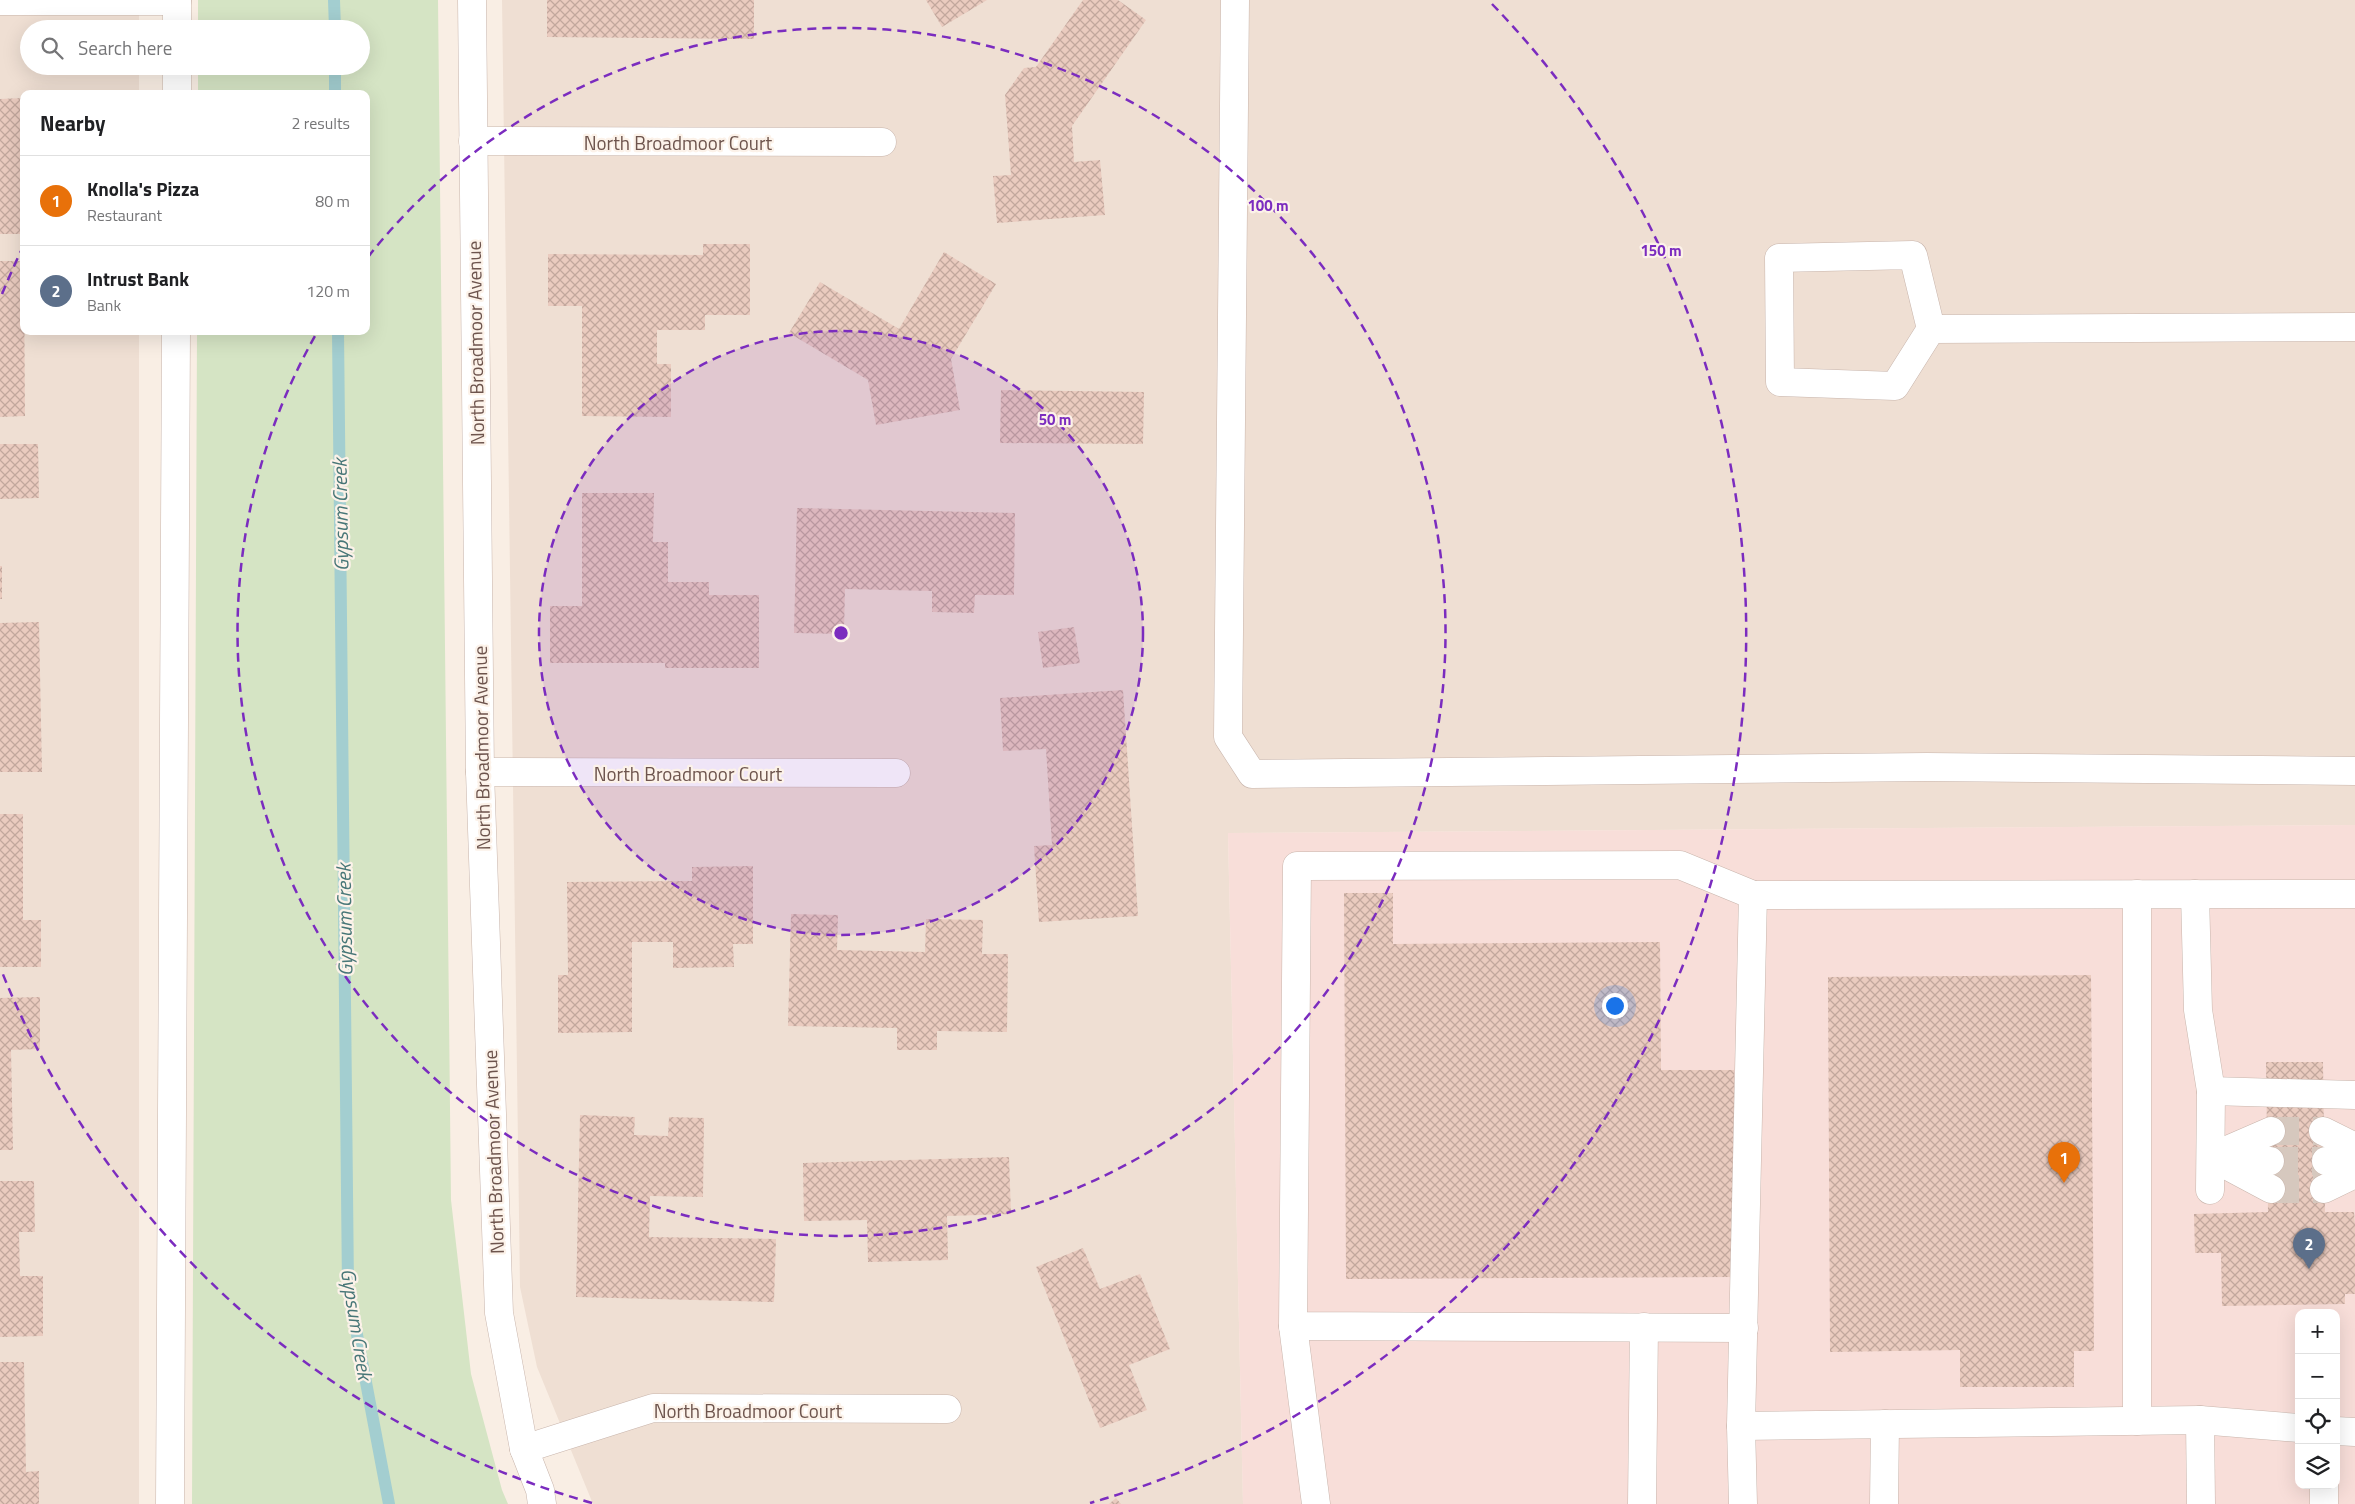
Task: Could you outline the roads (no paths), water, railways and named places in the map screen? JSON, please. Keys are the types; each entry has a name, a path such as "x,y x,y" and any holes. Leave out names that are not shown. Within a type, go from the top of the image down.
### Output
{"street":[{"path":"0,1 177,0 177,20"},
{"name":"North Broadmoor Avenue","path":"472,0 480,772 499,1313 524,1449 545,1499"},
{"path":"1235,0 1228,737 1252,774 1927,767 2355,771"},
{"path":"177,75 177,90"},
{"name":"North Broadmoor Court","path":"473,141 882,142"},
{"path":"1913,255 1931,329 1895,386 1780,382 1779,258 1913,255"},
{"path":"1931,329 2355,326"},
{"path":"170,1504 176,335"},
{"name":"North Broadmoor Court","path":"480,772 896,773"},
{"path":"1316,1504 1293,1326 1297,866 1680,865 1753,895 2355,894"},
{"path":"2138,894 2138,1421"},
{"path":"2196,894 2198,1010 2211,1091 2210,1190"},
{"path":"1742,1504 1741,1426 1753,895"},
{"path":"2211,1091 2355,1095"},
{"path":"2211,1158 2271,1131"},
{"path":"2323,1131 2355,1147"},
{"path":"2211,1158 2270,1161"},
{"path":"2211,1158 2271,1189"},
{"path":"2326,1161 2355,1161"},
{"path":"2324,1189 2355,1174"},
{"path":"1293,1326 1744,1328"},
{"path":"1642,1504 1644,1327"},
{"name":"North Broadmoor Court","path":"524,1449 653,1408 947,1409"},
{"path":"2200,1420 2201,1504"},
{"path":"1741,1426 2200,1420 2295,1428"},
{"path":"1884,1504 1885,1424"},
{"path":"2340,1431 2355,1432"},
{"path":"2324,1489 2324,1504"}],"waterway":[{"name":"Gypsum Creek","path":"334,0 335,20"},
{"name":"Gypsum Creek","path":"335,75 335,90"},
{"name":"Gypsum Creek","path":"338,335 348,1287 389,1504"}],"tunnel":[{"path":"2271,1131 2323,1131"},
{"path":"2270,1161 2326,1161"},
{"path":"2271,1189 2324,1189"}],"place":[{"name":"Knolla's Pizza","path":"2064,1183"},
{"name":"Intrust Bank","path":"2309,1269"}]}
